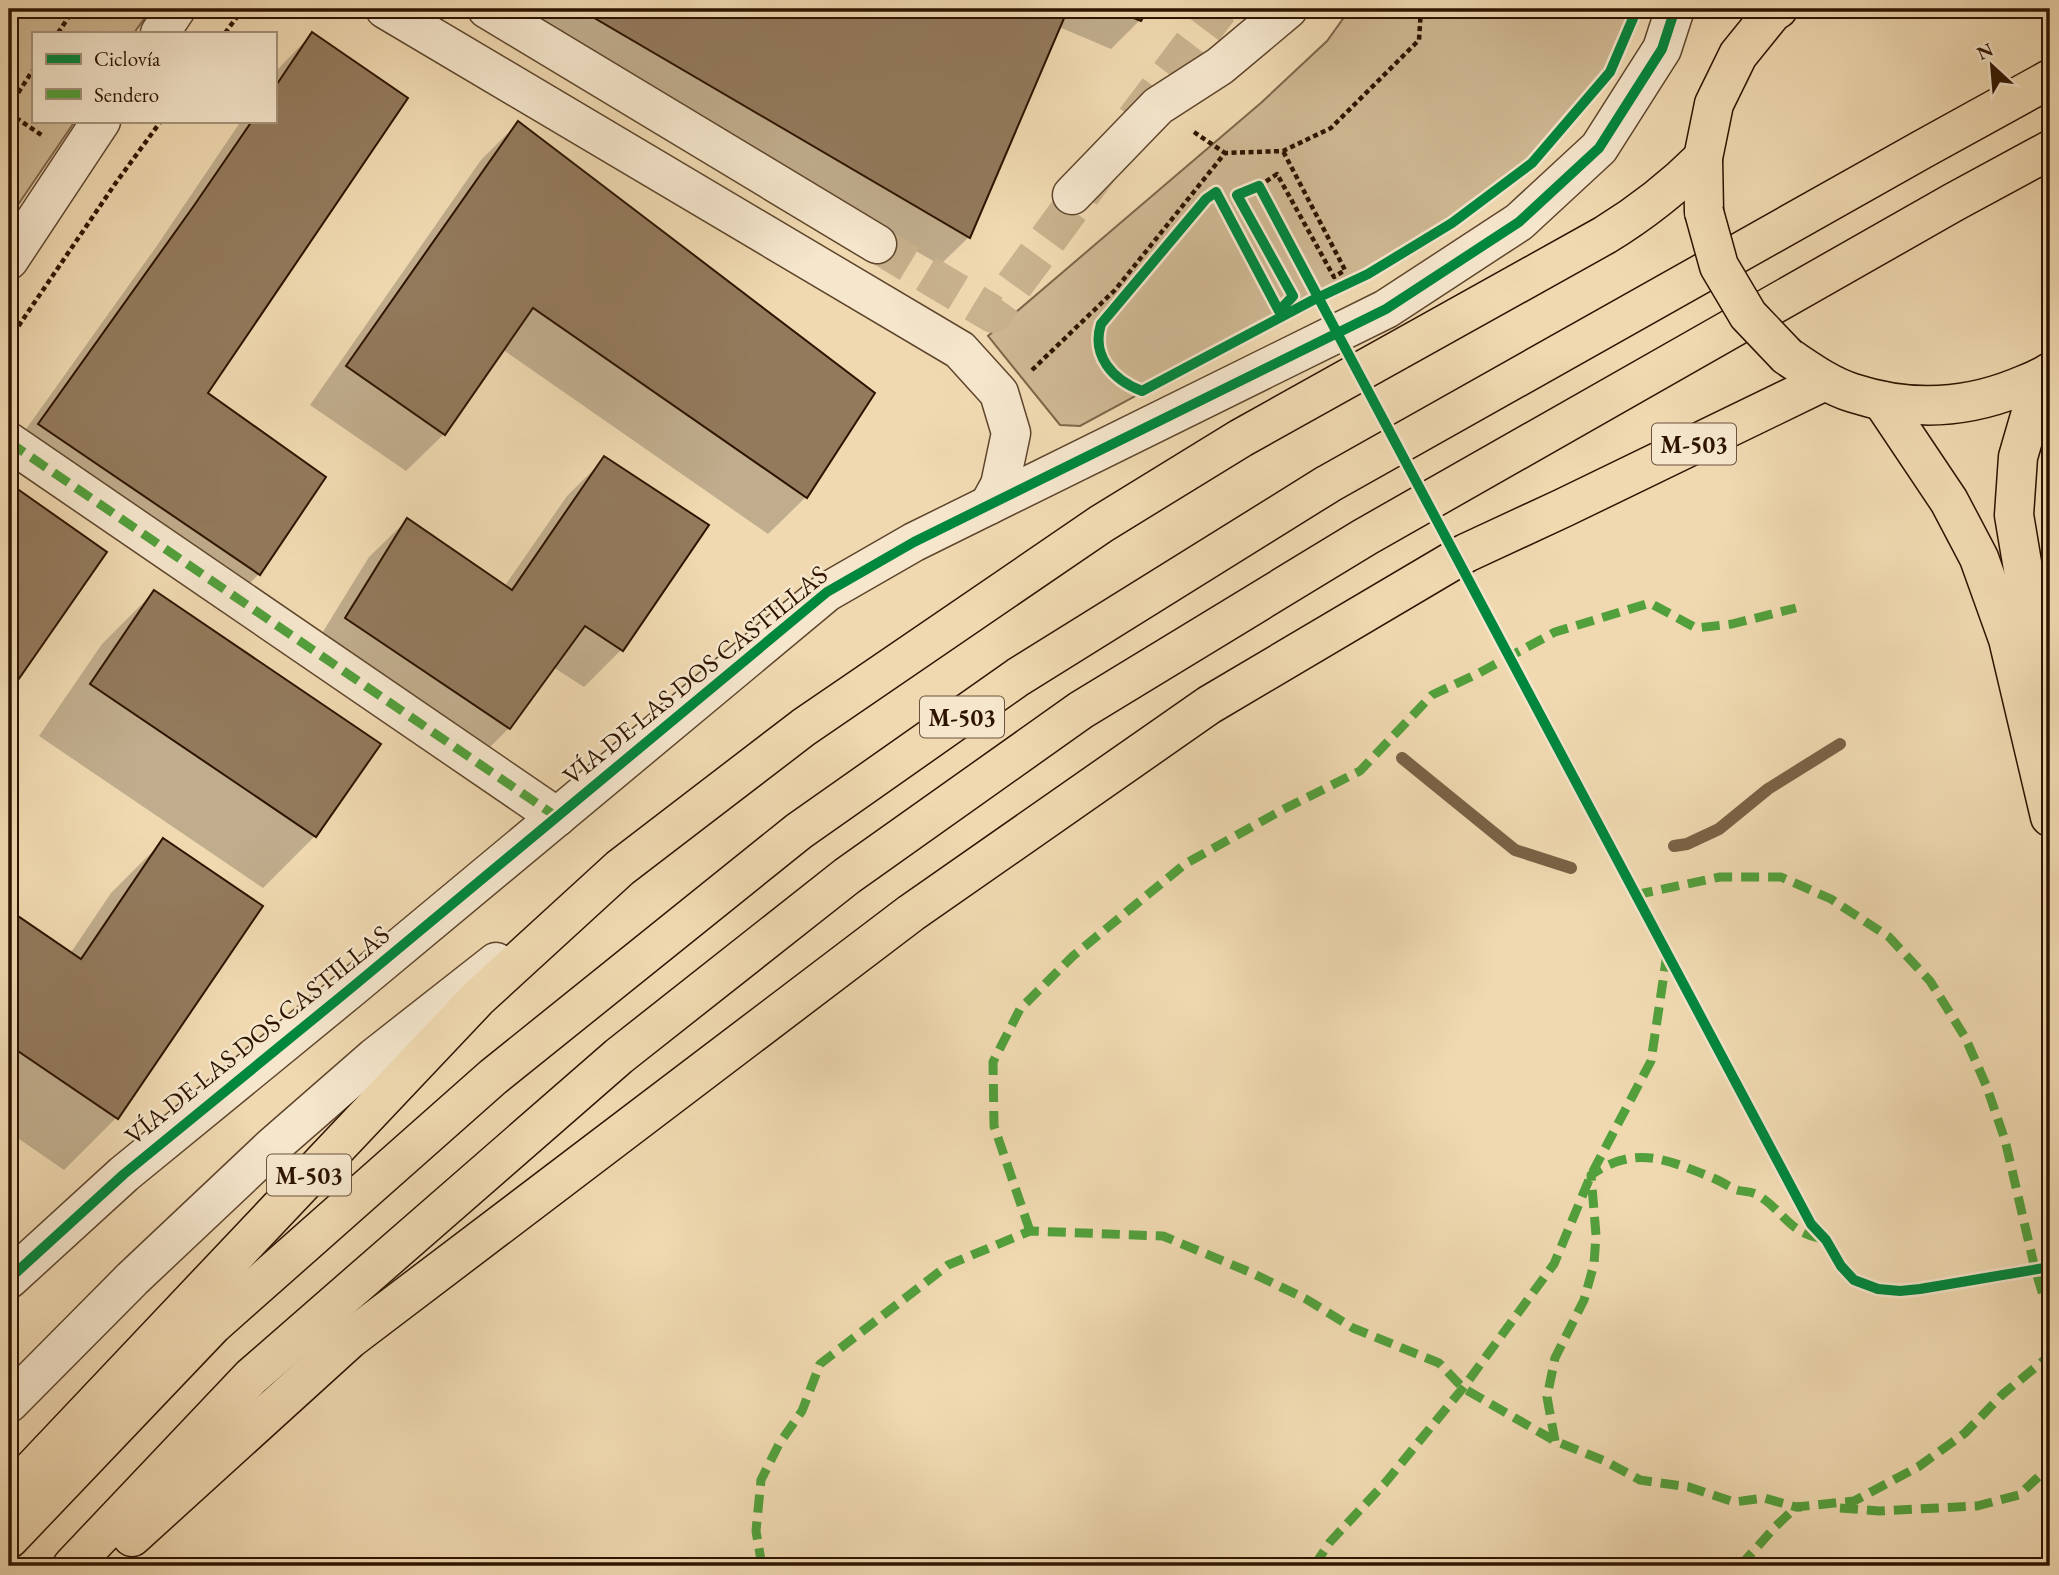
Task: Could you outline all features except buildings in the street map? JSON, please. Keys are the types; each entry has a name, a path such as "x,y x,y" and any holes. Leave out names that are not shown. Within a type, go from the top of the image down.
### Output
{"main road":[{"path":"1774,10 1738,55 1714,104 1703,158 1704,212 1719,267 1748,315 1787,356 1825,381 1882,401 1937,406 1990,398 2045,375"},
{"name":"M-503","path":"9,1539 223,1316 493,1077 799,831 1018,677 1328,484 2050,79"},
{"name":"M-503","path":"72,1566 251,1377 619,1056 847,876 1081,710 1365,537 2050,150"},
{"name":"M-503","path":"9,1494 478,998 620,867 804,727 1101,524 1241,438 1605,235 1677,184 1703,158"},
{"path":"2045,375 2018,457 2014,515 2050,730"},
{"name":"M-503","path":"99,1566 350,1339 911,913 1209,705 1466,553 1825,381"},
{"path":"1882,401 1949,501 1979,558 2008,639 2050,817"}],"street":[{"path":"161,32 176,9"},
{"path":"384,9 960,350 999,393 1011,433 1000,485 989,505"},
{"path":"487,9 877,244"},
{"path":"1072,195 1158,106 1220,66 1288,9"},
{"name":"VÍA DE LAS DOS CASTILLAS","path":"9,1279 124,1174 827,592 914,542 1386,309 1519,222 1599,148 1662,49 1675,9"},
{"path":"9,260 101,122"},
{"path":"9,442 557,817"},
{"path":"9,1403 132,1279 273,1146 375,1057 620,867"},
{"path":"9,1368 102,1283 188,1211 273,1146"}],"path":[{"path":"59,32 74,9"},
{"path":"226,32 243,9"},
{"path":"1022,379 1115,290 1225,153 1283,152 1331,128 1419,40 1421,9"},
{"path":"9,107 32,72"},
{"path":"9,340 160,122"},
{"path":"1283,152 1345,270 1334,277 1277,174 1254,188 1545,725"},
{"path":"1313,300 1324,295"},
{"path":"1935,1287 2050,1267"}],"shaded area":[{"path":"9,9 151,9 135,32 32,32 32,122 74,122 9,218"},
{"path":"1350,9 1637,9 1610,72 1532,163 1452,223 1368,274 1313,300 1080,426 1060,425 988,336 1262,102 1327,41"}],"waterway":[{"path":"1674,846 1687,844 1719,829 1768,789 1840,744"},
{"path":"1402,758 1515,850 1571,868"}],"tunnel":[{"path":"1135,120 1219,9"},
{"path":"877,244 993,314 1098,171"}],"marked path":[{"path":"9,442 557,817"},
{"path":"1030,1231 994,1126 993,1062 1020,1009 1073,956 1185,864 1282,810 1360,771 1432,695 1555,632 1650,603 1696,628 1732,624 1796,608"},
{"path":"1635,895 1720,877 1781,877 1831,899 1889,937 1930,981 1965,1037 1986,1085 2005,1140 2035,1269 2048,1311 2048,1357"},
{"path":"1314,1566 1330,1542 1385,1483 1463,1388 1554,1264 1591,1175 1651,1061 1667,954"},
{"path":"1555,1441 1547,1397 1555,1358 1584,1300 1594,1264 1596,1235 1591,1175 1607,1165 1623,1160 1652,1158 1666,1161 1737,1190 1758,1195 1801,1232 1823,1239"},
{"path":"762,1566 756,1531 761,1480 779,1444 802,1411 820,1364 948,1265 1030,1231 1163,1236 1306,1299 1353,1328 1439,1363 1463,1388 1555,1441 1605,1461 1640,1480 1689,1487 1734,1502 1764,1498 1796,1507 1854,1501 1918,1467 1965,1433 2003,1394 2050,1357"},
{"path":"1840,1508 1879,1511 1977,1506 2019,1495 2050,1466"},
{"path":"1740,1566 1776,1526 1796,1507 1802,1507"}],"cycle path":[{"path":"1637,9 1610,72 1532,163 1452,223 1368,274 1313,300 1142,391 1122,380 1102,356 1099,346 1101,324 1206,199 1216,192 1279,311 1293,296 1237,195 1259,186 1811,1224 1826,1240 1841,1266 1854,1280 1878,1289 1900,1291 2050,1267"},
{"path":"9,1279 124,1174 827,592 914,542 1386,309 1519,222 1599,148 1662,49 1675,9"}]}
